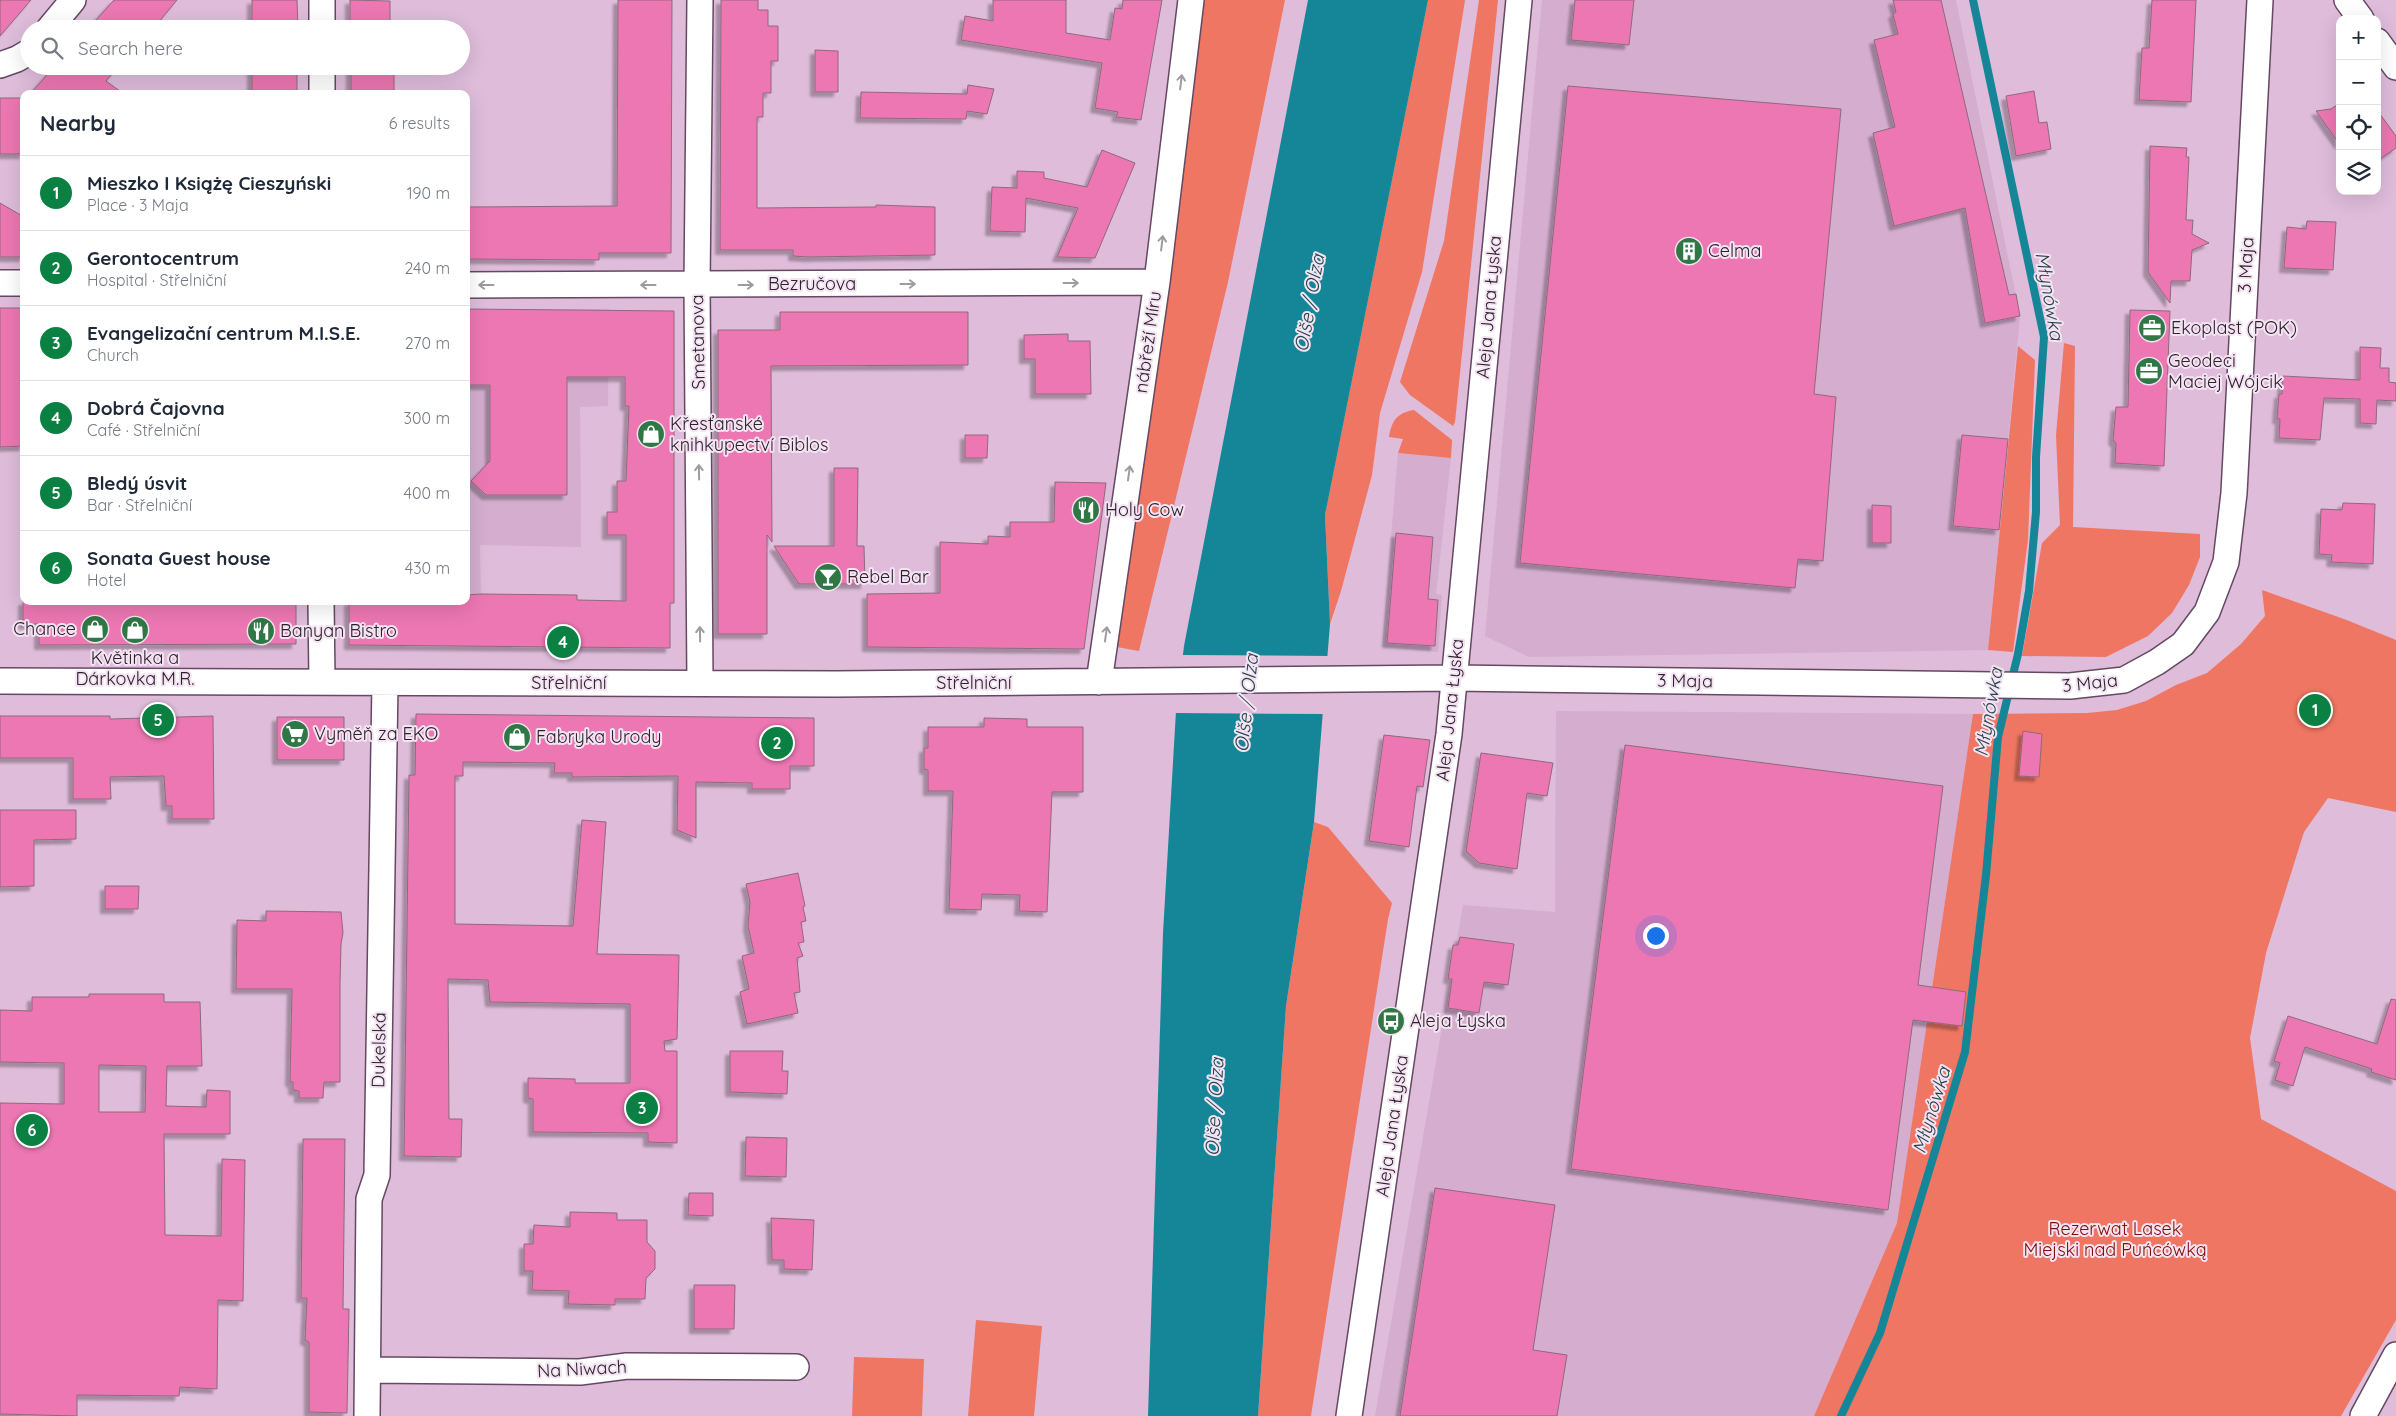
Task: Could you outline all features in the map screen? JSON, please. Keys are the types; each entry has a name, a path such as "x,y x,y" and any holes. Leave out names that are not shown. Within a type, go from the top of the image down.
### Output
{"street":[{"path":"57,20 74,0"},
{"path":"322,0 322,20"},
{"name":"Smetanova","path":"700,0 697,285 700,683"},
{"name":"nábřeží Míru","path":"1099,682 1157,282 1192,0"},
{"name":"Aleja Jana Łyska","path":"1349,1416 1440,799 1454,678 1518,0"},
{"name":"3 Maja","path":"1137,682 1454,678 2070,686 2124,680 2157,662 2183,644 2207,612 2226,562 2234,493 2260,0"},
{"path":"2347,0 2358,15"},
{"path":"2381,46 2396,67"},
{"path":"0,65 20,57"},
{"path":"322,75 322,90"},
{"name":"Bezručova","path":"470,285 1157,282"},
{"path":"0,283 20,283"},
{"path":"321,605 322,681"},
{"name":"Střelniční","path":"0,681 322,681 385,683 1137,682"},
{"name":"Dukelská","path":"367,1416 369,1199 377,1175 385,683"},
{"path":"2363,1416 2396,1355"},
{"name":"Na Niwach","path":"368,1370 580,1372 627,1366 796,1367"}],"shaded area":[{"path":"1542,0 1956,0 2020,316 1988,650 1529,657 1485,636"},
{"path":"470,309 609,309 608,406 580,407 581,547 480,545 481,595 470,599"},
{"path":"1398,453 1451,458 1436,594 1442,595 1438,652 1382,647"},
{"path":"1556,711 1973,714 1897,1223 1814,1416 1375,1416 1463,905 1555,912"}],"green space":[{"path":"1203,0 1285,0 1228,282 1139,651 1111,646"},
{"path":"1428,0 1465,0 1422,272 1380,413 1372,475 1341,591 1330,624 1325,515"},
{"path":"1479,0 1498,0 1455,422 1453,426 1410,395 1400,382 1444,241"},
{"path":"2064,343 2075,346 2073,527 2200,534 2200,557 2189,585 2172,613 2148,636 2106,657 2022,656 2042,543 2060,525 2056,435"},
{"path":"2018,346 2035,360 2028,540 2013,652 1988,650"},
{"path":"1414,410 1452,440 1451,458 1398,453 1403,439 1389,437 1392,426 1399,415"},
{"name":"Rezerwat Lasek Miejski nad Puńcówką","path":"2262,590 2396,640 2396,812 2328,798 2304,832 2266,953 2250,1038 2261,1119 2396,1191 2396,1320 2341,1416 1814,1416 1897,1223 1973,714 2087,713 2117,710 2146,701 2176,685 2207,673 2241,644 2265,616"},
{"path":"1314,822 1328,827 1392,903 1311,1416 1258,1416 1286,1006"},
{"path":"976,1320 1042,1326 1034,1416 968,1416"},
{"path":"854,1357 924,1359 922,1416 852,1416"}],"water":[{"name":"Olše / Olza","path":"1308,0 1428,0 1325,515 1330,624 1314,822 1286,1006 1258,1416 1148,1416 1163,933 1176,711 1184,646"}],"pier":[{"path":"1180,655 1330,656 1325,714 1173,713"}],"building":[{"path":"0,0 31,0 0,36"},
{"path":"114,0 177,0 160,20 96,20"},
{"path":"252,0 297,0 298,20 252,20"},
{"path":"350,0 390,1 390,20 350,20"},
{"path":"618,0 672,0 671,253 599,253 599,260 470,259 470,207 617,206"},
{"path":"721,0 758,0 758,10 768,10 768,26 778,26 778,61 771,61 771,93 763,93 763,117 757,117 757,208 876,207 876,205 935,207 935,255 808,257 793,256 793,250 720,250"},
{"path":"993,0 1066,0 1066,33 1110,40 1115,8 1122,9 1123,0 1162,0 1141,120 1116,117 1118,112 1095,108 1102,63 961,40 965,16 993,21"},
{"path":"1575,0 1634,0 1629,45 1571,40"},
{"path":"1893,0 1941,0 2009,295 2016,294 2020,316 1985,323 1965,208 1894,226 1873,133 1895,127 1874,40 1898,34 1893,14 1896,12"},
{"path":"2152,0 2196,0 2191,102 2139,100 2142,48 2149,48"},
{"path":"815,50 838,51 838,92 815,92"},
{"path":"47,75 111,75 106,81 118,90 34,90"},
{"path":"252,75 297,75 297,90 252,90"},
{"path":"351,75 394,75 394,90 351,90"},
{"path":"968,85 994,89 987,114 967,111 966,119 860,118 861,92 967,94"},
{"name":"Celma","path":"1568,86 1841,109 1814,394 1836,397 1823,561 1798,559 1795,588 1520,563"},
{"path":"2034,91 2039,123 2047,122 2051,149 2016,156 2006,96"},
{"path":"0,98 20,98 20,154 0,154"},
{"path":"2336,106 2336,139 2316,111 2331,109"},
{"path":"2381,115 2396,136 2396,148 2381,158"},
{"path":"2150,146 2187,148 2186,157 2189,157 2186,220 2193,220 2192,234 2209,243 2192,250 2190,281 2171,281 2170,303 2148,272"},
{"path":"1102,150 1135,163 1095,258 1057,257 1078,208 1026,198 1025,232 990,231 992,187 1017,188 1017,171 1044,172 1044,178 1087,187"},
{"path":"0,203 20,215 20,257 0,257"},
{"path":"2307,221 2336,222 2333,270 2284,268 2287,227 2306,229"},
{"path":"0,308 20,308 20,446 0,447"},
{"path":"470,309 674,311 674,603 670,603 670,648 349,645 349,605 470,605 470,595 481,594 577,595 577,600 626,601 626,535 607,535 607,512 617,512 617,481 626,481 629,406 625,406 625,377 567,377 567,495 486,495 471,481 490,461 490,385 470,385"},
{"path":"2130,310 2170,311 2164,466 2115,463 2116,443 2113,440 2116,407 2128,407"},
{"path":"780,312 968,312 968,365 771,366 772,542 767,535 767,634 718,634 718,330 780,330"},
{"path":"1068,334 1068,341 1090,341 1091,394 1035,394 1035,359 1024,359 1024,335"},
{"path":"2360,347 2381,348 2380,368 2389,368 2389,382 2396,383 2396,401 2377,400 2376,424 2360,423 2360,399 2324,398 2320,440 2279,438 2280,419 2277,419 2283,376 2360,380"},
{"path":"965,435 988,435 987,458 965,458"},
{"path":"1962,435 2008,439 1999,530 1953,526"},
{"path":"834,468 858,468 857,546 864,546 865,584 799,584 774,546 834,546"},
{"path":"1055,482 1106,483 1084,649 867,647 867,594 940,593 940,542 988,544 988,536 1010,537 1010,522 1054,522"},
{"path":"2343,503 2375,504 2373,564 2331,562 2332,555 2319,554 2321,509 2342,510"},
{"path":"1872,505 1891,506 1891,543 1872,543"},
{"path":"1396,533 1433,537 1428,599 1438,600 1435,646 1387,643"},
{"path":"23,605 296,605 296,644 39,645 39,624 23,624"},
{"path":"416,714 814,718 814,766 790,766 790,789 752,789 752,783 696,782 696,838 677,830 678,776 572,777 572,773 554,773 555,763 463,762 463,776 455,776 455,924 573,926 582,820 606,822 597,954 679,955 677,1039 664,1041 665,1051 677,1051 677,1143 648,1142 648,1133 533,1132 533,1099 528,1098 528,1078 575,1079 575,1083 630,1083 630,1004 490,1002 488,980 448,979 449,1119 462,1119 461,1157 404,1156 409,775 415,775"},
{"path":"0,716 110,716 110,719 213,716 214,819 172,819 172,806 166,806 164,776 110,777 111,799 73,799 73,758 0,758"},
{"path":"277,717 344,717 344,760 277,760"},
{"path":"984,718 1027,719 1027,727 1083,727 1083,792 1052,792 1047,912 1019,911 1020,895 982,894 981,910 949,909 953,791 928,791 928,770 924,769 924,748 928,748 928,727 984,727"},
{"path":"2023,731 2042,734 2039,777 2019,776"},
{"path":"1384,735 1430,740 1423,787 1417,786 1409,847 1369,841"},
{"path":"1625,745 1943,786 1918,985 1966,992 1962,1026 1913,1020 1888,1210 1571,1169"},
{"path":"1481,753 1553,763 1547,796 1527,793 1517,869 1479,863 1466,851"},
{"path":"0,810 76,810 76,839 34,840 34,886 0,887"},
{"path":"798,873 806,921 801,922 804,942 798,943 803,956 797,958 800,992 794,993 798,1013 747,1024 740,992 749,989 742,956 754,953 748,926 750,902 746,884"},
{"path":"105,886 139,886 138,909 105,909"},
{"path":"266,911 341,912 343,933 340,984 340,1082 324,1082 323,1098 299,1098 299,1091 293,1090 293,1082 290,1082 292,989 236,989 237,920 266,921"},
{"path":"1460,937 1514,944 1508,985 1484,982 1479,1013 1448,1008 1452,979 1448,979 1453,945 1458,945"},
{"path":"89,994 164,994 164,1002 200,1002 202,1066 167,1066 166,1106 206,1107 207,1090 230,1091 230,1134 164,1134 165,1235 221,1236 222,1159 245,1160 243,1301 218,1300 217,1389 180,1387 179,1396 77,1395 77,1416 0,1414 0,1103 64,1104 64,1063 0,1062 0,1010 32,1011 32,997 89,997","holes":["99,1065 146,1066 145,1112 99,1112"]},
{"path":"2391,999 2396,1000 2396,1080 2371,1072 2372,1069 2305,1047 2293,1086 2275,1080 2280,1063 2274,1061 2288,1016 2377,1044"},
{"path":"730,1051 783,1051 782,1071 788,1071 787,1094 730,1092"},
{"path":"746,1137 787,1138 786,1177 745,1176"},
{"path":"303,1139 345,1139 343,1309 349,1309 347,1413 309,1412 309,1342 305,1340 307,1298 301,1298"},
{"path":"1435,1188 1555,1205 1533,1350 1567,1355 1557,1416 1400,1416"},
{"path":"689,1193 713,1193 713,1216 688,1215"},
{"path":"570,1212 617,1213 617,1220 647,1220 647,1242 655,1251 655,1269 646,1278 645,1299 615,1299 615,1305 568,1304 569,1291 532,1290 533,1271 524,1271 524,1244 533,1244 534,1225 570,1227"},
{"path":"771,1218 814,1220 812,1270 784,1269 784,1260 772,1260"},
{"path":"694,1285 735,1285 734,1329 694,1329"}],"waterway":[{"name":"Młynówka","path":"1841,1416 1880,1333 1965,1052 1986,875 1998,737 2018,654 2029,591 2036,512 2036,457 2044,337 1973,0"}],"place":[{"name":"Celma","path":"1689,251"},
{"name":"Ekoplast (POK)","path":"2152,328"},
{"name":"Geodeci Maciej Wójcik","path":"2149,371"},
{"name":"Křesťanské knihkupectví Biblos","path":"651,434"},
{"name":"Holy Cow","path":"1086,510"},
{"name":"Rebel Bar","path":"828,577"},
{"name":"Chance","path":"95,629"},
{"name":"Květinka a Dárkovka M.R.","path":"135,630"},
{"name":"Banyan Bistro","path":"261,631"},
{"name":"Dobrá Čajovna","path":"563,642"},
{"name":"Mieszko I Książę Cieszyński","path":"2315,710"},
{"name":"Bledý úsvit","path":"158,720"},
{"name":"Vyměň za EKO","path":"295,734"},
{"name":"Fabryka Urody","path":"517,737"},
{"name":"Gerontocentrum","path":"777,743"},
{"name":"Aleja Łyska","path":"1391,1021"},
{"name":"Evangelizační centrum M.I.S.E.","path":"642,1108"},
{"name":"Sonata Guest house","path":"32,1130"}]}
